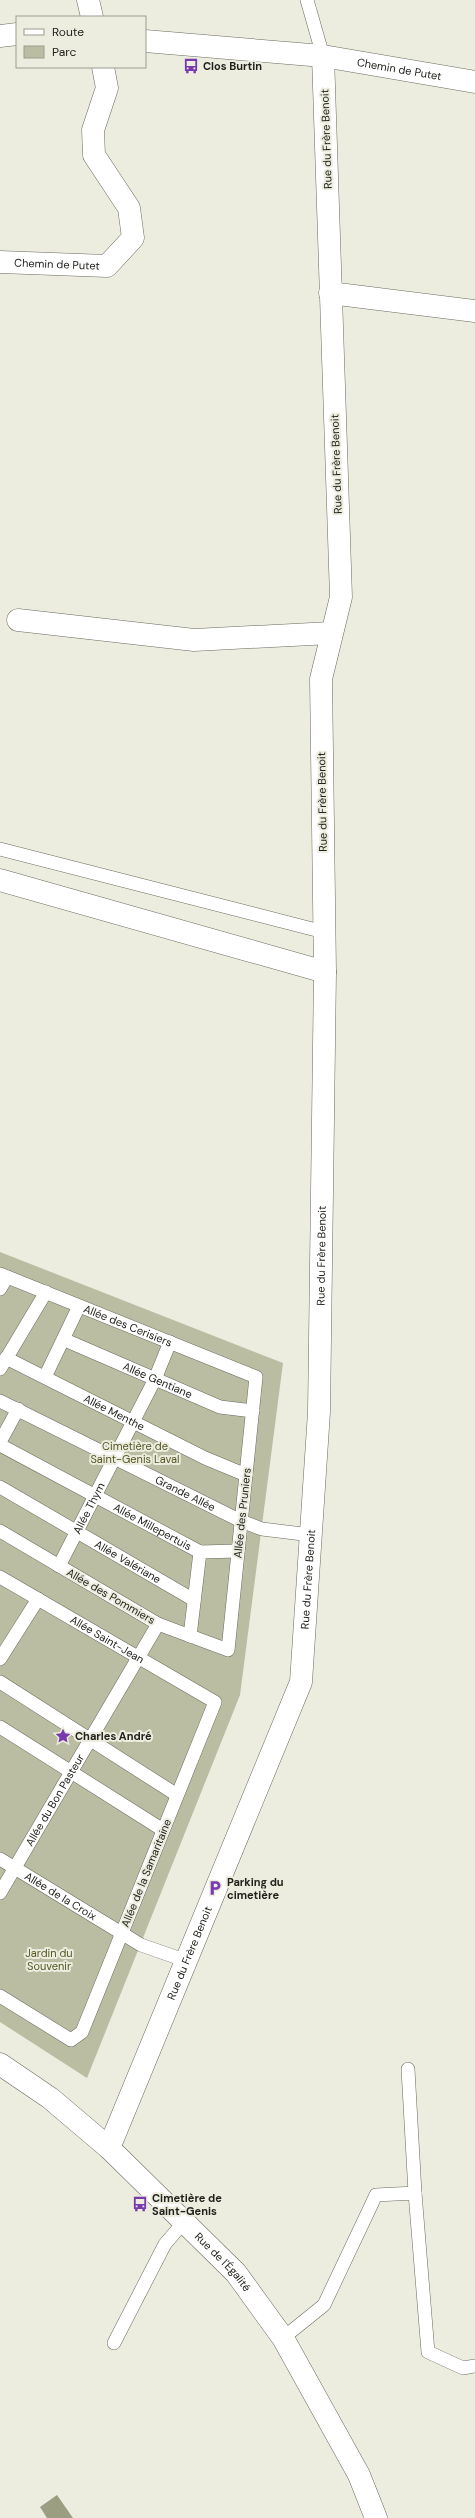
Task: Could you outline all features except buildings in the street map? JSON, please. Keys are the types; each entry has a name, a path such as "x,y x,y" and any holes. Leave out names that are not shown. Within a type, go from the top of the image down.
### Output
{"street":[{"path":"88,0 92,16"},
{"path":"0,36 16,34"},
{"name":"Chemin de Putet","path":"146,41 323,56 475,82"},
{"name":"Rue du Frère Benoit","path":"108,2148 187,1961 301,1682 320,1412 325,972 321,679 341,597 323,56"},
{"name":"Chemin de Putet","path":"0,262 107,266 133,238 129,208 94,155 93,130 107,88 103,68"},
{"path":"330,293 475,311"},
{"path":"18,620 194,640 332,633"},
{"path":"0,880 325,972"},
{"name":"Rue de l'Égalité","path":"0,2064 50,2098 108,2148 236,2273 283,2338 359,2475 376,2518"}],"lane":[{"path":"307,0 323,56"},
{"path":"0,849 324,932"},
{"path":"0,1289 4,1275"},
{"name":"Allée des Cerisiers","path":"4,1275 256,1377"},
{"path":"3,1363 46,1292"},
{"path":"45,1377 65,1340 80,1306"},
{"name":"Allée Gentiane","path":"65,1340 220,1407 253,1411"},
{"name":"Allée Thym","path":"59,1566 155,1379 170,1342"},
{"name":"Allée Menthe","path":"3,1363 45,1377 132,1422 246,1475"},
{"name":"Allée des Pruniers","path":"228,1650 256,1377"},
{"name":"Grande Allée","path":"0,1400 241,1521 262,1529 311,1535"},
{"path":"0,1442 18,1409"},
{"name":"Allée Millepertuis","path":"0,1445 200,1552"},
{"name":"Allée Valériane","path":"0,1487 194,1600"},
{"name":"Allée des Pommiers","path":"0,1531 158,1624 228,1650"},
{"path":"190,1636 200,1552 238,1551"},
{"name":"Allée Saint-Jean","path":"0,1577 215,1702"},
{"path":"0,1659 38,1599"},
{"name":"Allée du Bon Pasteur","path":"0,1893 158,1624"},
{"path":"0,1682 177,1796"},
{"name":"Allée de la Samaritaine","path":"0,1996 71,2040 82,2032 215,1702"},
{"path":"0,1727 164,1830"},
{"name":"Allée de la Croix","path":"0,1859 122,1931 141,1945 187,1961"},
{"path":"408,2069 415,2193 428,2352 463,2368 475,2366"},
{"path":"283,2338 324,2305 376,2195 415,2193"},
{"path":"114,2344 165,2244 184,2222"}],"green space":[{"name":"Cimetière de Saint-Genis Laval","path":"0,1252 283,1363 240,1695 87,2078 0,2022"}],"shaded area":[{"path":"57,2495 73,2518 47,2518 40,2507"}],"place":[{"name":"Clos Burtin","path":"191,66"},
{"name":"Charles André","path":"63,1736"},
{"name":"Parking du cimetière","path":"215,1888"},
{"name":"Cimetière de Saint-Genis","path":"140,2204"}],"park label":[{"name":"Jardin du Souvenir","path":"49,1959"}]}
